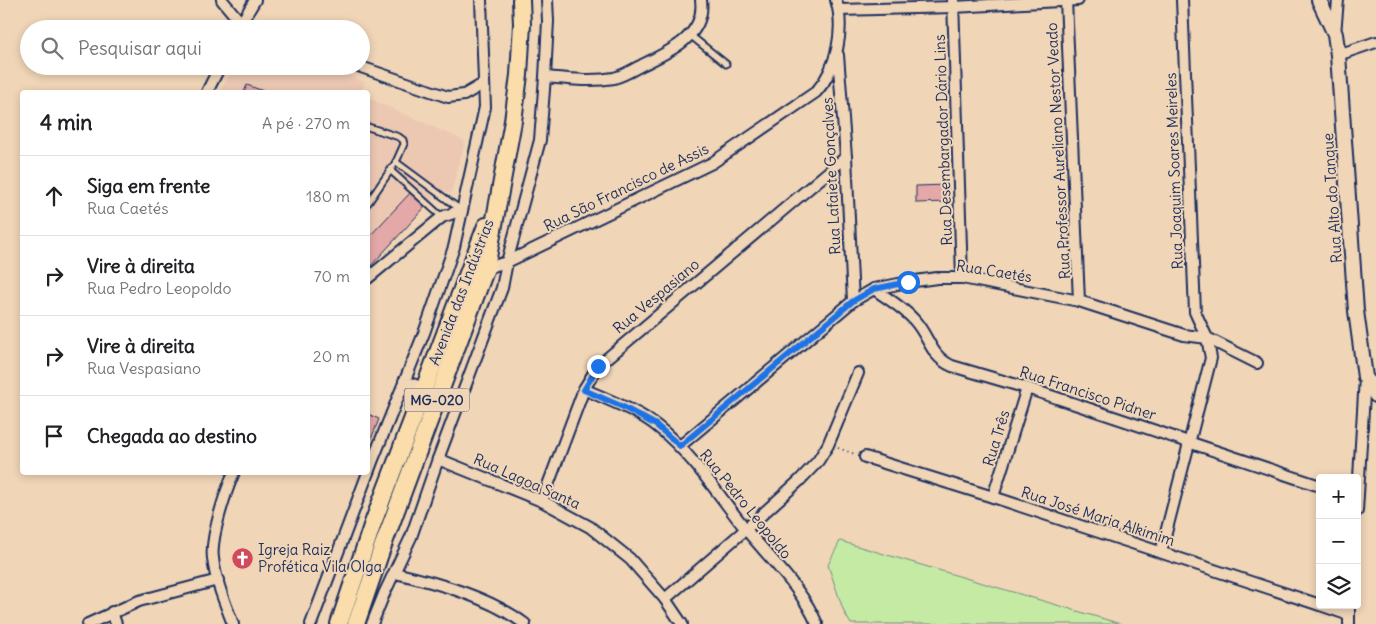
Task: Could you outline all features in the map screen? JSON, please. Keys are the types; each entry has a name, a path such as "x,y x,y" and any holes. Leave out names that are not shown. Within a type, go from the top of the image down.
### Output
{"highway":[{"name":"Avenida das Indústrias","path":"358,617 486,268 513,121 519,75 522,24 521,0"},
{"name":"Avenida das Indústrias","path":"339,624 373,523 502,187"}],"main road":[{"name":"Rua Alto do Tanque","path":"1318,0 1335,34 1356,311 1365,377 1376,395"}],"street":[{"path":"222,0 236,20"},
{"path":"243,20 255,0"},
{"path":"370,461 424,333 454,247 484,107 480,0"},
{"path":"352,588 358,617 374,621 411,537 502,288 507,262 540,140 548,0"},
{"path":"545,77 587,80 616,78 662,56 687,39 698,24 702,9 701,0"},
{"name":"Rua Professor Aureliano Nestor Veado","path":"1066,0 1080,300"},
{"path":"837,5 1078,0"},
{"name":"Rua Joaquim Soares Meireles","path":"1161,552 1211,358 1207,338 1195,312 1182,0"},
{"path":"1335,34 1338,0"},
{"name":"Rua Desembargador Dário Lins","path":"954,3 962,278"},
{"name":"Rua São Francisco de Assis","path":"486,268 507,262 712,164 816,92 825,82 838,49 837,5"},
{"path":"1338,55 1376,42"},
{"name":"Rua Lafaiete Gonçalves","path":"838,49 846,157 853,301"},
{"path":"370,70 448,97 464,95 483,84"},
{"path":"208,90 216,75"},
{"name":"Rua Vespasiano","path":"542,501 584,390 598,366 846,157"},
{"path":"370,276 442,217 462,210"},
{"path":"442,217 457,229"},
{"name":"Rua Caetés","path":"680,446 853,301 874,289 917,280 962,278 1080,300 1184,335 1207,338 1257,364"},
{"name":"Rua Francisco Pidner","path":"874,289 899,306 915,320 935,354 942,361 952,366 1027,388 1316,485"},
{"path":"424,333 443,340"},
{"path":"665,599 746,529 818,461 828,445 858,373"},
{"path":"1359,474 1365,377"},
{"path":"404,381 424,388"},
{"name":"Rua Três","path":"993,497 1027,388"},
{"name":"Rua Pedro Leopoldo","path":"584,390 623,407 656,425 680,446 746,529 793,584 817,624"},
{"name":"Rua José Maria Alkimim","path":"866,458 993,497 1316,604"},
{"name":"Rua Lagoa Santa","path":"438,459 542,501 590,527 630,559 665,599 682,624"},
{"path":"233,475 216,527 212,556 233,624"},
{"path":"311,624 365,475"},
{"path":"394,572 434,582 482,600 525,624"},
{"path":"88,624 112,612 139,602 218,580"},
{"name":"Rua José Maria Alkimim","path":"1332,609 1349,615"},
{"path":"112,612 116,624"}],"lane":[{"path":"690,35 726,64"},
{"path":"370,128 402,139 404,144 396,162 370,200"},
{"path":"396,162 462,210"},
{"path":"390,170 442,217"}],"path":[{"path":"828,445 866,458"}],"shaded area":[{"path":"230,75 347,75 365,82 362,90 221,90"},
{"path":"370,99 465,141 451,194 441,190 370,267"}],"green space":[{"path":"840,541 1121,624 851,624 844,612 828,565"}],"building":[{"path":"247,85 261,90 245,90"},
{"path":"948,185 948,202 916,203 916,186"},
{"path":"411,192 426,206 370,267 370,236"},
{"path":"370,415 379,419 370,442"}],"place":[{"name":"Igreja Raiz Profética Vila Olga","path":"242,558"}],"route":[{"path":"598,366 584,390 623,407 656,425 680,446 853,301 874,289 908,282"}]}
